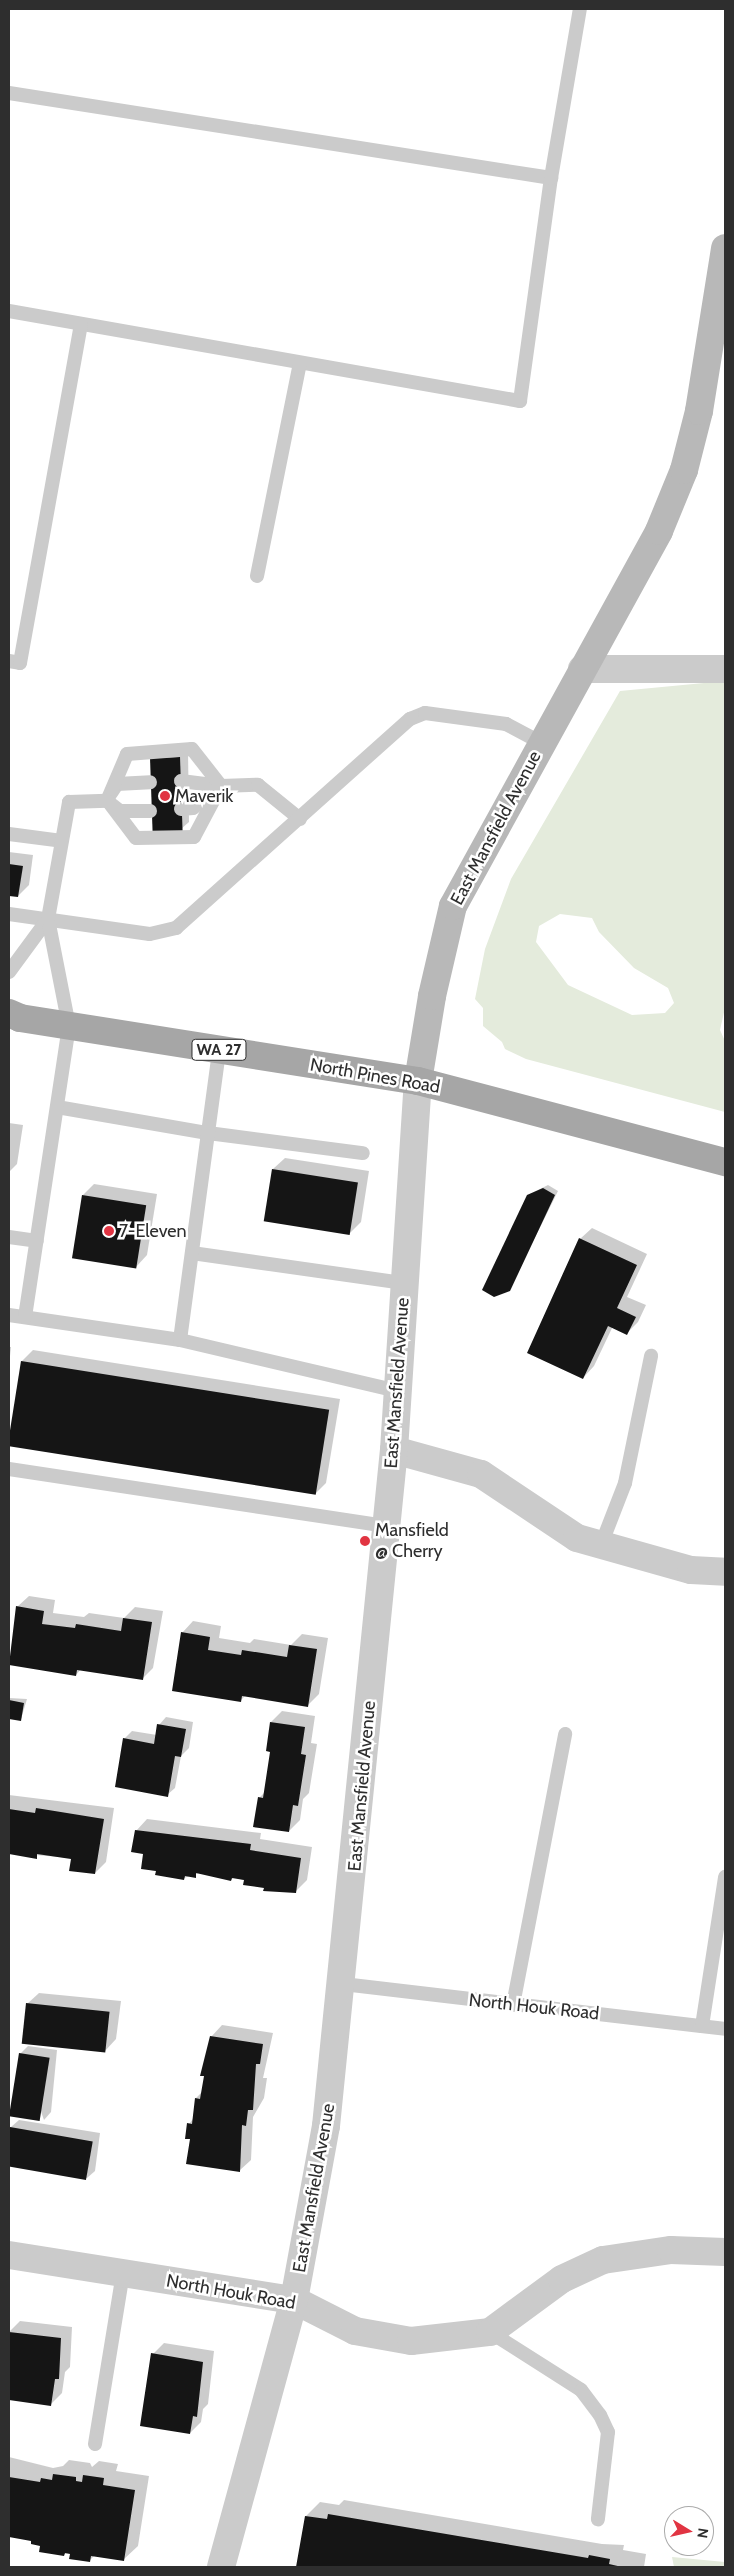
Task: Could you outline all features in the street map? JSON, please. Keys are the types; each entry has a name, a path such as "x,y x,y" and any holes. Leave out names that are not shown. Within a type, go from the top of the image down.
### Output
{"main road":[{"name":"East Mansfield Avenue","path":"418,1081 432,996 453,906 582,668 659,531 684,470 699,411 725,248"},
{"name":"North Pines Road","path":"12,1017 418,1081 725,1162"}],"street":[{"path":"582,668 725,669"},
{"name":"East Mansfield Avenue","path":"221,2567 294,2300 326,2126 343,1984 394,1450 418,1081"},
{"path":"394,1450 481,1474 577,1538 691,1570 725,1572"},
{"name":"North Houk Road","path":"9,2255 294,2300 355,2331 411,2342 490,2332 562,2279 603,2260 671,2250 725,2252"}],"lane":[{"path":"9,311 520,401 551,178 580,9"},
{"path":"9,93 551,178"},
{"path":"9,661 20,663 81,324"},
{"path":"257,576 300,362"},
{"path":"9,914 150,934 176,928 410,719 425,712 506,724 541,743"},
{"path":"107,801 127,754 192,749 221,786"},
{"path":"181,781 221,786 258,785 300,819"},
{"path":"107,801 117,784 150,782"},
{"path":"107,801 136,838 194,837 221,786"},
{"path":"181,809 193,808 221,786"},
{"path":"26,1317 69,1026 48,919 68,802 107,801 120,811 150,811"},
{"path":"9,834 62,841"},
{"path":"9,972 48,919"},
{"path":"180,1340 219,1050"},
{"path":"57,1107 208,1133 363,1153"},
{"path":"9,1237 37,1242"},
{"path":"192,1253 404,1283"},
{"path":"9,1314 180,1340 398,1391"},
{"path":"601,1545 625,1483 651,1356"},
{"path":"9,1469 387,1526"},
{"path":"513,2006 565,1734"},
{"path":"702,2026 725,1877"},
{"name":"North Houk Road","path":"343,1984 513,2006 725,2028"},
{"path":"95,2444 123,2273"},
{"path":"490,2332 581,2390 600,2414 608,2432 598,2519"}],"green space":[{"path":"725,681 725,1008 720,1030 725,1041 725,1112 526,1059 505,1049 502,1042 483,1026 483,1008 475,999 485,949 511,879 620,691","holes":["560,914 592,918 599,932 634,968 668,988 674,1003 665,1013 632,1015 568,985 536,942 539,926"]},
{"path":"672,2557 725,2562 725,2567 674,2567"}],"building":[{"name":"Maverik","path":"180,757 183,831 153,832 150,758"},
{"path":"9,864 23,866 18,897 9,896"},
{"path":"272,1169 358,1183 350,1235 264,1221"},
{"path":"543,1188 555,1195 510,1291 494,1297 482,1290 527,1195"},
{"name":"7-Eleven","path":"82,1195 146,1205 136,1268 72,1258"},
{"path":"579,1238 637,1265 617,1308 636,1317 627,1335 608,1326 583,1379 527,1353"},
{"path":"21,1361 329,1410 316,1495 9,1446"},
{"path":"16,1606 44,1611 42,1624 75,1628 76,1624 121,1631 123,1618 152,1622 143,1680 77,1670 76,1676 9,1665"},
{"path":"181,1632 210,1637 208,1650 241,1655 242,1650 287,1657 289,1645 317,1649 308,1707 242,1696 241,1702 172,1691"},
{"path":"9,1700 24,1703 21,1721 9,1719"},
{"path":"270,1722 305,1727 301,1754 306,1755 298,1806 293,1805 289,1832 253,1827 258,1797 263,1798 270,1752 266,1751"},
{"path":"157,1724 186,1729 181,1757 175,1756 168,1797 115,1787 123,1738 154,1744"},
{"path":"36,1808 104,1819 95,1874 69,1871 71,1859 37,1854 37,1859 9,1854 9,1809 35,1813"},
{"path":"135,1830 251,1844 250,1850 301,1858 296,1893 263,1891 264,1888 243,1885 244,1880 232,1878 231,1881 196,1873 196,1878 185,1876 184,1880 155,1875 156,1871 141,1869 143,1854 131,1852"},
{"path":"26,2003 110,2012 105,2053 22,2044"},
{"path":"210,2036 263,2044 260,2064 256,2064 253,2110 248,2110 246,2126 242,2125 240,2172 186,2164 190,2139 185,2139 187,2123 192,2124 195,2098 200,2099 204,2076 200,2076"},
{"path":"19,2053 50,2058 40,2121 9,2116"},
{"path":"10,2127 93,2142 86,2180 9,2166"},
{"path":"9,2332 61,2338 59,2379 55,2379 51,2406 9,2400"},
{"path":"151,2353 203,2362 197,2417 193,2416 190,2434 140,2426"},
{"path":"53,2474 76,2477 76,2481 82,2482 83,2475 104,2478 103,2485 135,2490 124,2561 91,2556 90,2562 69,2559 70,2554 65,2553 64,2556 39,2552 40,2546 31,2544 31,2541 9,2537 9,2477 40,2482 41,2478 52,2480"},
{"path":"328,2514 588,2558 589,2555 610,2559 609,2564 622,2567 296,2567 305,2516 327,2519"}],"place":[{"name":"Maverik","path":"165,796"},
{"name":"7-Eleven","path":"109,1231"},
{"name":"Mansfield @ Cherry","path":"365,1541"}]}
